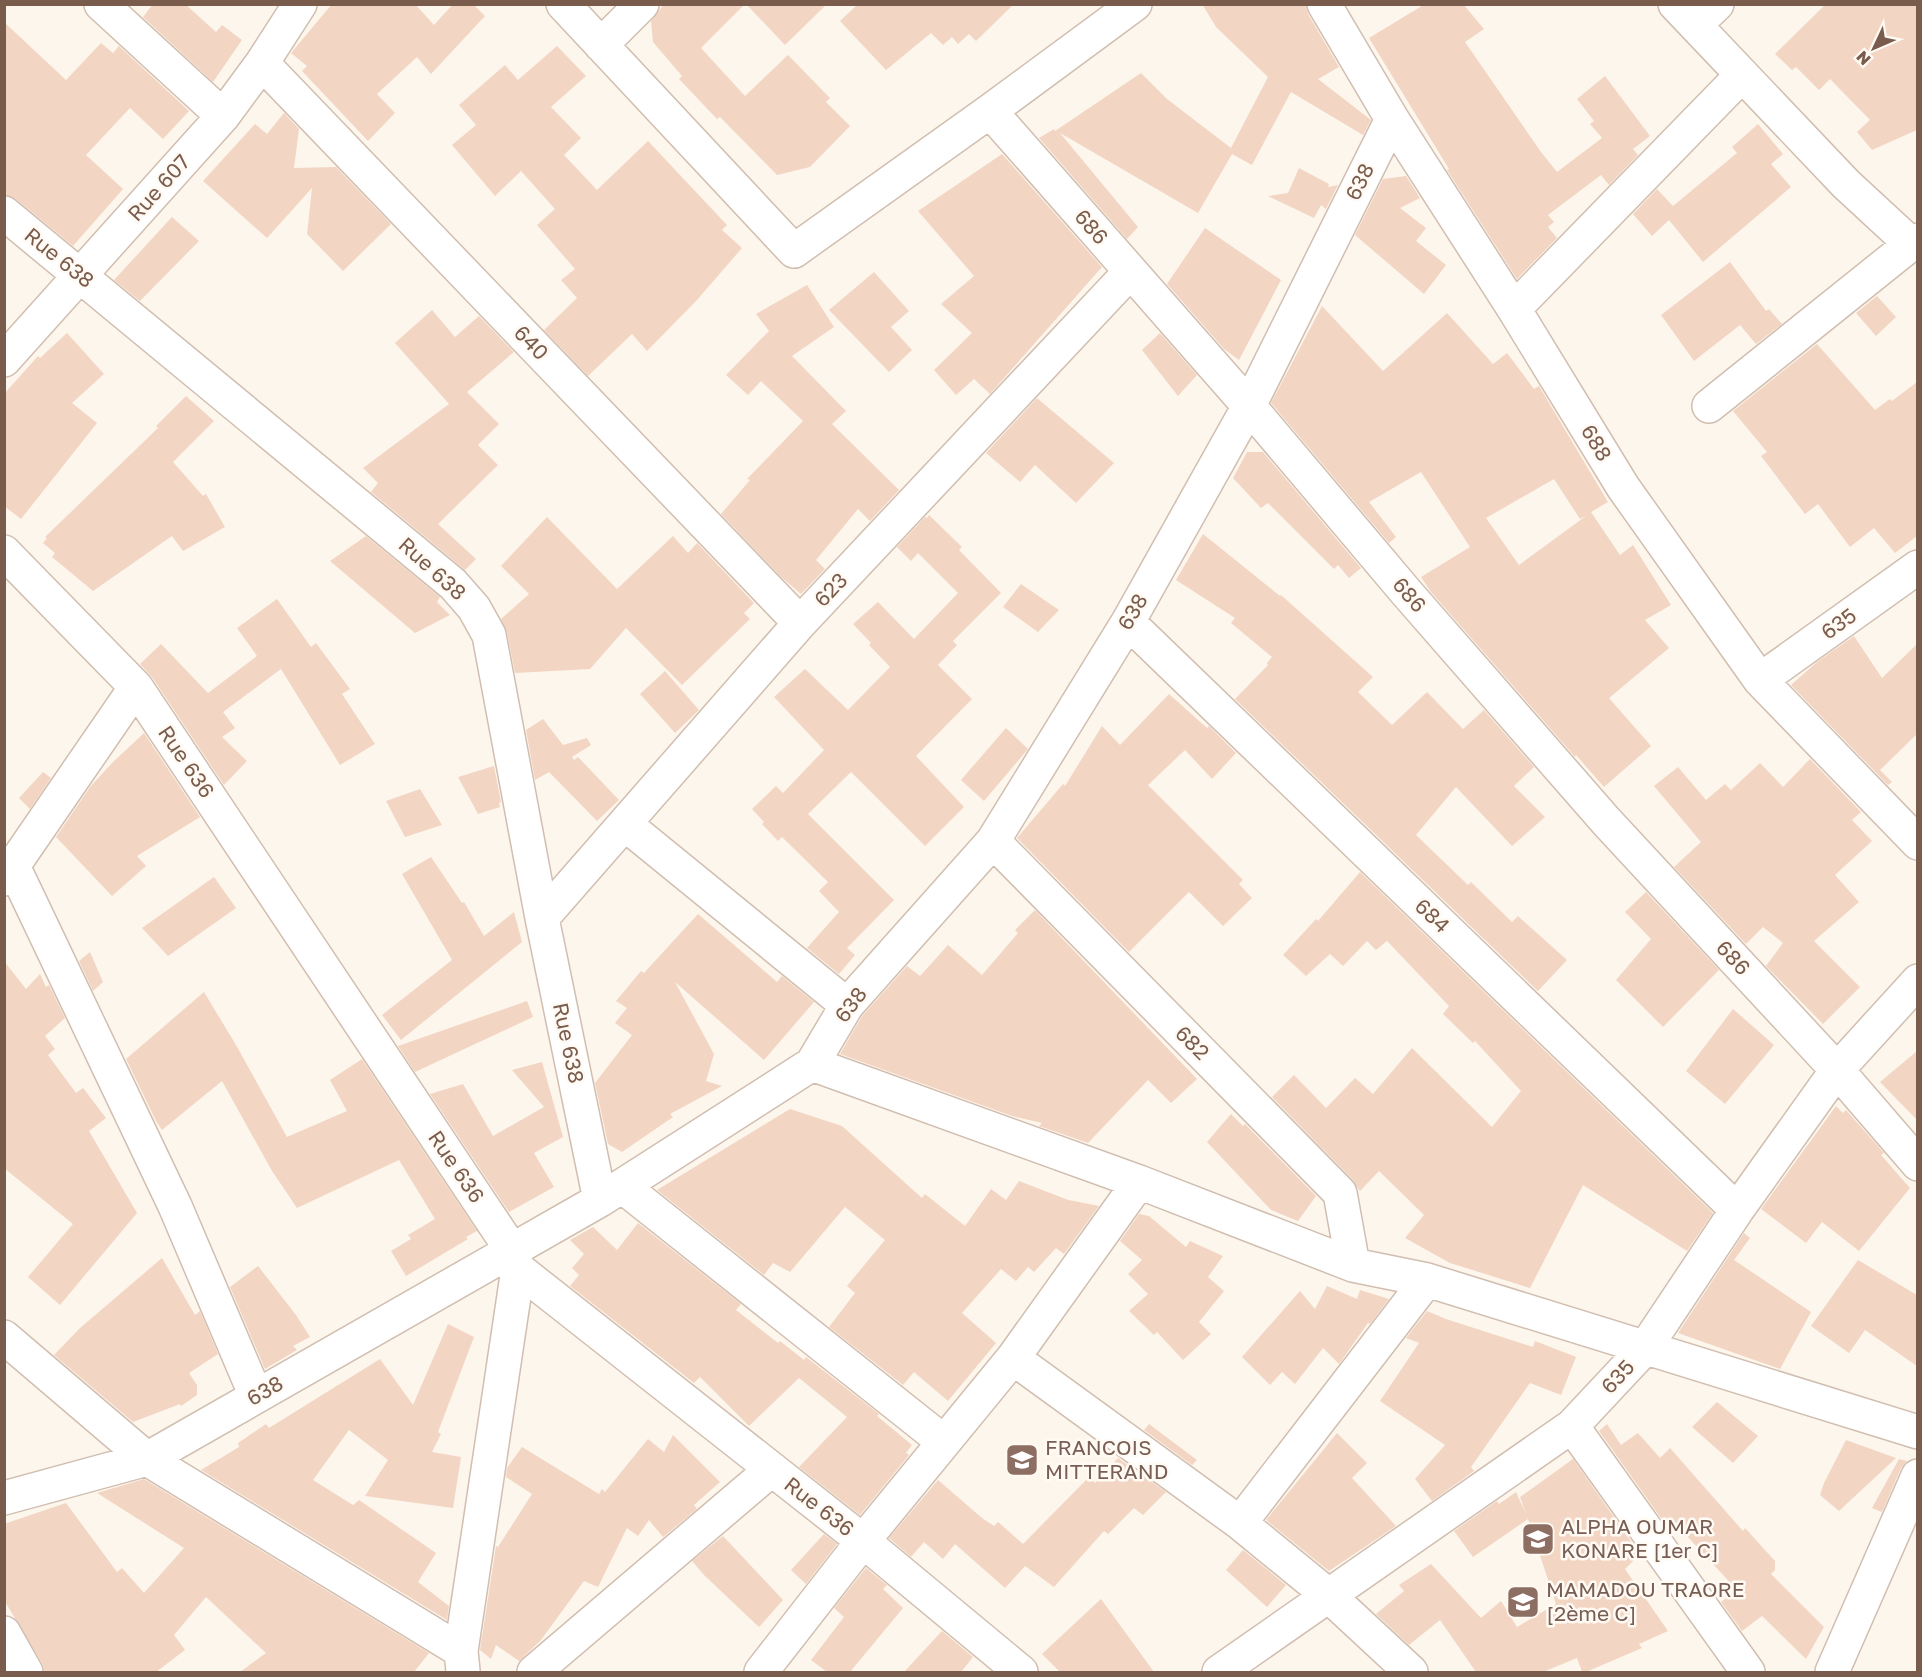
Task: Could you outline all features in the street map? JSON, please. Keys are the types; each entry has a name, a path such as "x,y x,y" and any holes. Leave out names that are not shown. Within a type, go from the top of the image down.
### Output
{"street":[{"path":"101,4 223,116"},
{"name":"Rue 607","path":"4,360 223,116 262,63 300,4"},
{"path":"562,4 794,251 1135,4"},
{"path":"601,45 642,4"},
{"name":"688","path":"1324,4 1392,119 1514,309 1623,487 1760,680 1917,843"},
{"path":"1696,11 1742,75 1846,184 1914,242 1709,406"},
{"name":"640","path":"262,63 800,623"},
{"path":"1514,309 1742,75"},
{"name":"686","path":"990,111 1249,406 1406,592 1606,821 1838,1070 1917,1164"},
{"name":"638","path":"4,1498 147,1459 256,1396 515,1259 611,1193 812,1064 847,1005 993,841 1128,622 1249,406 1392,119"},
{"name":"Rue 638","path":"4,213 453,584 474,608 489,635 542,918 611,1193"},
{"name":"623","path":"542,918 800,623 1130,272"},
{"name":"Rue 636","path":"4,552 136,687 515,1259 1021,1672"},
{"name":"635","path":"1760,680 1917,567"},
{"name":"684","path":"1128,622 1737,1210"},
{"path":"136,687 9,873 176,1206 256,1396"},
{"path":"625,824 847,1005"},
{"name":"682","path":"993,841 1340,1193 1353,1265"},
{"name":"635","path":"1219,1672 1572,1426 1645,1348 1737,1210 1838,1070 1917,981"},
{"path":"812,1064 1139,1182 1353,1265 1427,1280 1917,1432"},
{"path":"761,1672 863,1541 1013,1358 1139,1182"},
{"path":"611,1193 944,1442"},
{"path":"4,1337 147,1459 462,1662 515,1259"},
{"path":"1240,1524 1427,1280"},
{"path":"1013,1358 1240,1524 1328,1596 1411,1672"},
{"path":"1572,1426 1748,1672"},
{"path":"534,1672 772,1469"},
{"path":"1833,1672 1917,1476"},
{"path":"4,1634 26,1672"}],"building":[{"path":"153,4 185,4 216,32 222,25 242,40 213,82 143,17"},
{"path":"332,4 415,4 434,25 453,4 473,4 485,16 431,74 417,57 377,94 395,113 368,141 302,71 307,66 291,53"},
{"path":"664,4 745,4 701,48 745,96 788,55 830,98 826,102 850,126 810,167 777,175 720,117 717,119 679,79 682,76 653,42 651,21"},
{"path":"746,4 827,4 785,45"},
{"path":"858,4 1014,4 976,41 969,34 958,44 952,37 943,45 931,33 886,70 840,21"},
{"path":"1202,4 1305,4 1308,14 1339,67 1318,79 1371,120 1363,135 1291,92 1252,165 1232,154 1198,213 1060,133 1138,227 1127,239 1039,138 1054,129 1055,131 1141,73 1167,99 1231,148 1268,77 1216,27"},
{"path":"1425,4 1463,4 1484,29 1465,42 1557,172 1602,138 1590,124 1594,121 1577,99 1605,76 1650,136 1633,149 1638,155 1609,185 1601,175 1548,215 1554,222 1548,227 1557,238 1517,279 1447,170 1449,169 1369,38"},
{"path":"1826,4 1917,4 1917,130 1872,150 1857,132 1870,120 1830,79 1819,90 1796,67 1792,70 1775,54"},
{"path":"4,22 66,80 101,43 113,53 119,46 189,111 163,139 130,108 86,155 123,189 73,246 16,199 4,195"},
{"path":"557,46 586,76 551,107 581,138 564,155 597,190 648,141 727,225 722,230 742,248 697,300 647,351 632,334 588,376 544,330 577,298 561,280 575,269 537,225 555,209 521,171 495,196 452,145 476,125 459,105 505,65 518,80"},
{"path":"284,113 299,129 294,168 336,167 391,224 343,271 307,234 312,188 267,238 203,181 255,124 267,134"},
{"path":"1758,124 1783,154 1771,164 1791,187 1703,262 1669,220 1652,236 1633,214 1657,189 1673,206 1737,153 1732,147"},
{"path":"1002,154 1102,267 990,394 974,379 956,395 934,370 972,333 941,304 974,276 918,211"},
{"path":"1299,168 1329,184 1328,187 1338,185 1326,209 1321,205 1314,218 1268,196 1288,193"},
{"path":"1406,176 1420,198 1400,208 1426,228 1416,241 1446,265 1424,294 1355,235 1383,179"},
{"path":"172,217 199,241 140,301 114,280"},
{"path":"1205,228 1281,280 1239,360 1224,349 1167,284"},
{"path":"1730,262 1766,311 1769,309 1782,324 1756,344 1740,325 1694,361 1661,315"},
{"path":"874,272 909,311 891,327 912,350 889,372 829,310"},
{"path":"807,285 834,327 792,356 846,411 832,424 899,490 870,521 858,509 816,560 825,569 801,594 781,577 721,514 750,480 747,479 803,421 761,381 748,395 726,375 769,331 756,314"},
{"path":"1877,296 1896,317 1876,336 1856,313"},
{"path":"1322,306 1383,371 1447,313 1493,364 1507,353 1534,389 1539,386 1608,502 1591,512 1620,555 1633,545 1671,605 1645,620 1669,648 1609,698 1651,746 1604,787 1431,592 1421,577 1470,547 1421,472 1369,502 1396,537 1389,543 1271,403","holes":["1554,479 1580,519 1586,516 1519,565 1486,518"]},
{"path":"432,310 455,337 479,316 514,352 467,392 499,424 478,445 498,465 438,524 476,559 465,570 371,492 378,483 363,468 449,404 395,343"},
{"path":"67,333 104,374 72,403 97,423 21,519 4,506 4,394 38,356 40,358"},
{"path":"1160,333 1197,375 1178,396 1142,350"},
{"path":"1817,344 1875,410 1890,399 1892,401 1917,382 1917,536 1895,553 1874,528 1850,547 1818,504 1805,514 1761,456 1767,452 1733,411"},
{"path":"186,396 214,421 173,462 203,496 206,494 225,527 183,551 172,536 93,591 52,557 55,553 43,543 47,538 45,537 158,428 156,426"},
{"path":"1037,398 1114,463 1076,503 1035,465 1020,482 986,453"},
{"path":"1247,452 1263,452 1361,568 1349,578 1338,565 1334,569 1268,503 1261,508 1233,478"},
{"path":"929,515 962,547 959,550 1001,593 953,641 957,645 938,665 972,699 916,756 964,807 925,846 851,772 808,814 894,900 847,948 855,955 839,974 807,948 839,912 819,891 828,882 782,837 778,841 752,809 776,786 783,793 824,750 774,697 805,669 848,710 890,667 853,624 878,602 914,639 958,593 918,553 911,561 897,547"},
{"path":"547,517 617,589 673,536 688,553 697,543 754,603 744,613 750,619 682,685 626,628 590,669 515,673 507,632 501,619 529,594 501,566"},
{"path":"1203,534 1281,595 1373,677 1358,692 1392,725 1427,692 1463,729 1484,710 1534,767 1514,786 1545,817 1512,846 1456,787 1416,835 1468,885 1471,882 1512,922 1518,916 1567,960 1538,991 1235,699 1268,665 1272,657 1231,623 1235,618 1176,580"},
{"path":"366,536 440,597 437,602 450,615 415,633 330,561"},
{"path":"1021,584 1059,610 1038,632 1003,607"},
{"path":"277,599 311,647 316,643 350,689 342,694 375,744 340,765 281,669 223,712 235,728 222,737 247,761 224,785 152,677 140,664 161,644 208,693 257,656 237,628"},
{"path":"1854,636 1882,678 1917,644 1917,734 1880,770 1892,782 1888,785 1791,685 1817,662"},
{"path":"665,671 699,710 675,733 640,694"},
{"path":"1169,694 1207,728 1209,726 1236,753 1212,779 1185,750 1148,785 1243,880 1239,884 1252,898 1223,926 1189,892 1129,952 1017,838 1063,784 1065,786 1102,726 1120,745"},
{"path":"543,719 563,745 587,738 591,745 572,757 574,760 578,757 619,800 597,821 549,772 535,780 526,730"},
{"path":"1006,728 1028,749 984,801 961,780"},
{"path":"144,733 200,817 137,856 146,866 112,896 56,837 90,787"},
{"path":"1810,759 1861,812 1852,820 1872,841 1835,875 1859,902 1814,941 1860,987 1823,1024 1766,966 1783,943 1763,927 1746,944 1674,867 1701,842 1654,786 1678,767 1706,800 1725,784 1731,790 1760,763 1783,787"},
{"path":"494,766 500,807 478,814 458,777"},
{"path":"43,772 51,778 30,809 19,798"},
{"path":"420,789 442,825 405,837 386,801"},
{"path":"431,857 462,903 464,902 484,936 514,912 522,942 401,1040 382,1015 452,960 402,874"},
{"path":"1360,872 1713,1213 1687,1251 1583,1185 1530,1288 1450,1263 1405,1238 1424,1215 1379,1171 1360,1191 1353,1180 1272,1097 1294,1075 1326,1108 1355,1078 1373,1094 1412,1048 1492,1127 1521,1091 1475,1041 1473,1043 1443,1014 1449,1006 1387,941 1376,950 1367,941 1343,966 1330,954 1306,976 1283,955 1316,919 1318,921"},
{"path":"214,877 236,908 168,956 142,928"},
{"path":"1646,892 1719,970 1663,1027 1616,980 1651,939 1625,912"},
{"path":"1035,910 1197,1079 1171,1103 1148,1080 1088,1143 1039,1126 1042,1123 1012,1116 840,1054 862,1016 907,966 920,976 948,945 982,975 1018,933 1015,930"},
{"path":"698,914 777,982 782,976 814,1002 764,1060 675,982 714,1054 706,1081 722,1086 670,1114 673,1117 622,1152 608,1144 595,1083 632,1035 615,1023 627,1008 616,1001 641,971 644,973"},
{"path":"90,952 103,982 93,991 79,961"},
{"path":"4,961 26,989 40,974 46,987 49,985 65,1018 45,1036 55,1049 48,1055 76,1093 83,1088 106,1118 89,1131 137,1213 60,1305 28,1277 73,1224 4,1168"},
{"path":"204,992 287,1137 347,1111 330,1080 362,1059 477,1231 466,1237 468,1239 406,1276 391,1251 411,1239 408,1235 435,1219 399,1160 297,1208 272,1171 222,1081 162,1130 126,1059"},
{"path":"527,1001 533,1017 415,1072 398,1046"},
{"path":"1733,1009 1774,1045 1725,1104 1686,1071"},
{"path":"1917,1051 1917,1120 1880,1082"},
{"path":"542,1062 563,1137 534,1153 554,1187 509,1212 430,1094 463,1084 493,1136 544,1107 512,1070"},
{"path":"1836,1106 1843,1113 1846,1110 1884,1153 1881,1155 1910,1188 1859,1251 1822,1222 1806,1243 1761,1209"},
{"path":"790,1109 842,1126 922,1198 925,1194 965,1226 991,1189 1006,1200 1019,1181 1071,1201 1069,1200 1099,1206 1064,1254 1056,1248 1034,1272 1028,1267 1016,1281 1001,1269 962,1313 996,1343 948,1401 914,1372 903,1385 829,1327 855,1293 847,1286 885,1240 845,1207 790,1272 773,1263 764,1275 657,1190"},
{"path":"1231,1114 1243,1126 1245,1124 1316,1196 1298,1221 1271,1210 1207,1142"},
{"path":"1139,1214 1149,1216 1186,1247 1190,1241 1223,1256 1208,1277 1224,1291 1199,1322 1211,1334 1183,1360 1157,1332 1154,1335 1129,1311 1148,1294 1128,1274 1142,1260 1120,1241"},
{"path":"638,1223 741,1304 736,1310 778,1343 780,1341 804,1360 806,1357 879,1414 877,1416 912,1445 906,1453 909,1455 860,1515 799,1467 847,1417 799,1378 749,1426 700,1377 694,1383 570,1286 579,1275 572,1268 584,1254 570,1240 593,1227 617,1250"},
{"path":"1744,1233 1750,1238 1734,1260 1811,1312 1780,1369 1678,1333"},
{"path":"162,1258 195,1315 200,1311 218,1354 189,1373 197,1385 197,1395 181,1406 180,1404 133,1422 54,1355 80,1328"},
{"path":"1858,1260 1917,1295 1917,1366 1865,1330 1849,1353 1811,1326"},
{"path":"258,1266 310,1337 293,1346 297,1350 265,1369 230,1287"},
{"path":"1327,1286 1357,1299 1360,1290 1389,1299 1370,1324 1368,1323 1339,1364 1323,1348 1295,1384 1282,1372 1270,1385 1242,1357 1300,1291 1315,1309"},
{"path":"1427,1311 1533,1347 1535,1341 1576,1357 1561,1395 1530,1383 1471,1467 1474,1471 1432,1501 1415,1479 1445,1445 1380,1401 1419,1343 1406,1338"},
{"path":"448,1324 474,1337 438,1432 441,1434 432,1452 461,1457 453,1508 365,1496 388,1460 349,1430 313,1480 353,1505 359,1500 436,1553 418,1582 449,1606 447,1620 201,1470 239,1447 238,1443 266,1424 269,1428 380,1359 413,1405"},
{"path":"1717,1402 1758,1436 1733,1463 1692,1427"},
{"path":"1149,1424 1197,1460 1192,1465 1144,1430"},
{"path":"1607,1424 1621,1445 1638,1433 1660,1458 1670,1448 1743,1531 1745,1528 1775,1561 1775,1570 1771,1574 1824,1627 1806,1659 1762,1616 1742,1631 1721,1602 1737,1590 1674,1522 1668,1528 1599,1431"},
{"path":"1337,1433 1367,1463 1352,1478 1396,1526 1329,1571 1266,1520"},
{"path":"673,1435 720,1482 694,1505 697,1509 663,1537 649,1520 638,1536 627,1528 598,1587 584,1581 541,1640 519,1661 496,1645 491,1659 480,1650 496,1546 498,1547 532,1494 506,1477 507,1468 522,1447 599,1494 602,1489 605,1492 648,1439 664,1452"},
{"path":"1846,1440 1896,1458 1839,1511 1820,1495"},
{"path":"1118,1458 1166,1492 1143,1515 1134,1508 1108,1534 1104,1531 1054,1587 1025,1566 1005,1588 955,1544 943,1559 924,1542 911,1557 889,1538 938,1480 982,1518 994,1526 998,1522 1023,1544 1089,1477 1095,1483"},
{"path":"1573,1459 1640,1554 1625,1569 1668,1631 1639,1644 1642,1648 1586,1672 1582,1672 1577,1658 1543,1672 1476,1672 1440,1620 1409,1645 1376,1614 1404,1591 1399,1585 1431,1564 1481,1618 1501,1601 1517,1627 1556,1604 1528,1519 1473,1557 1454,1531 1497,1501 1499,1504 1516,1492 1526,1514 1520,1497"},
{"path":"1899,1459 1907,1461 1901,1468 1882,1512 1872,1508"},
{"path":"144,1479 429,1653 414,1672 240,1672 266,1653 206,1597 174,1635 185,1650 156,1672 45,1672 42,1663 4,1600 4,1524 66,1503 117,1572 122,1568 144,1593 184,1548 97,1493"},
{"path":"824,1534 837,1544 806,1584 791,1570"},
{"path":"723,1536 783,1600 759,1627 692,1561"},
{"path":"1243,1550 1286,1585 1267,1607 1226,1570"},
{"path":"866,1568 887,1585 883,1589 903,1608 850,1672 827,1672 811,1660 844,1617 834,1608"},
{"path":"1101,1599 1154,1672 1060,1672 1042,1654"},
{"path":"942,1631 973,1657 961,1672 904,1672"}],"place":[{"name":"FRANCOIS MITTERAND","path":"1022,1460"},
{"name":"ALPHA OUMAR KONARE [1er C]","path":"1538,1539"},
{"name":"MAMADOU TRAORE [2ème C]","path":"1523,1602"}]}
